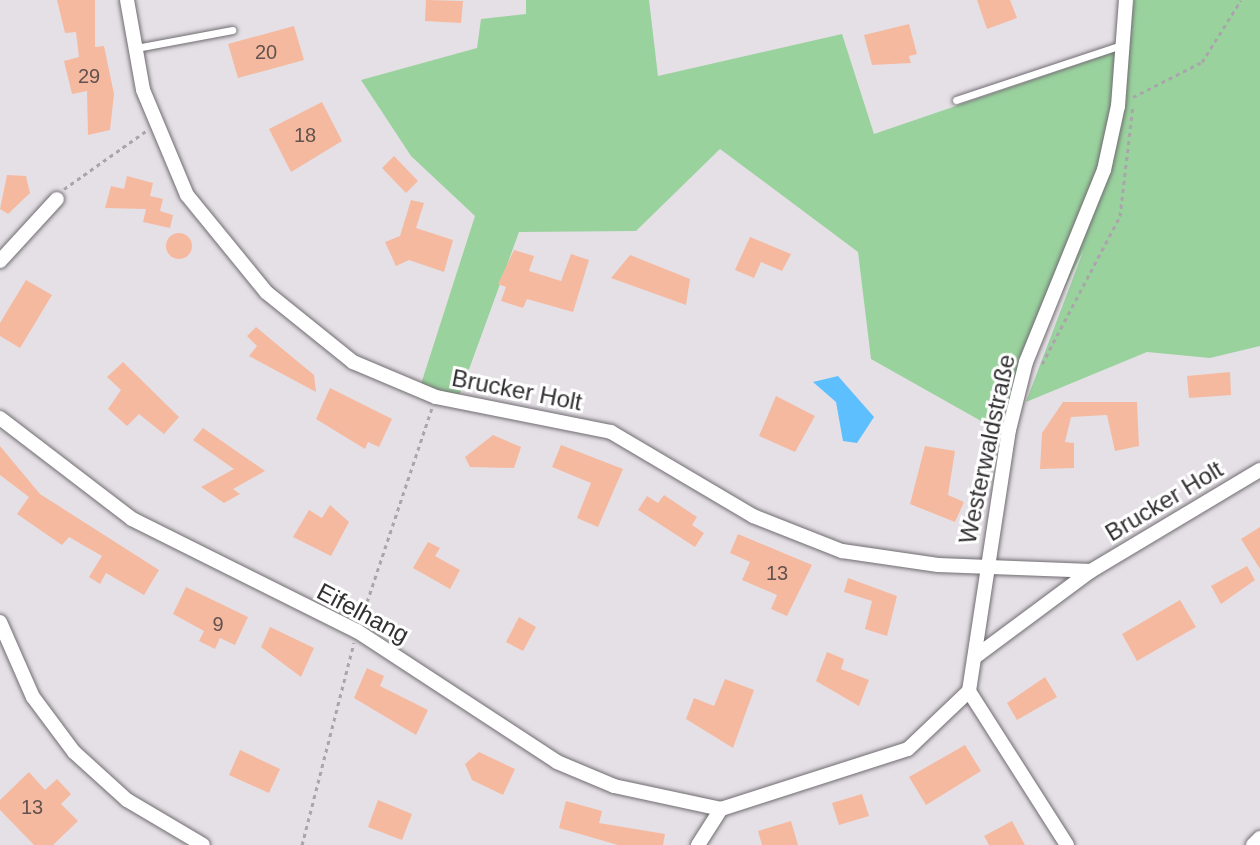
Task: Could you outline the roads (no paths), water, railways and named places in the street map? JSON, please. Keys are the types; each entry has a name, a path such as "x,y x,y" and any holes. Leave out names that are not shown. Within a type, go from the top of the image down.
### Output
{"street":[{"name":"Brucker Holt","path":"127,0 133,48 155,126 187,195 238,262 297,321 353,362 436,397 611,432 753,516 819,544 938,565 985,562 1091,571"},
{"name":"Westerwaldstraße","path":"969,691 985,562 1018,391 1104,170 1124,44 1126,0"},
{"path":"0,261 57,199"},
{"name":"Eifelhang","path":"0,418 132,519 357,631 557,762 614,786 721,809"},
{"name":"Brucker Holt","path":"975,657 1091,571 1260,470"},
{"path":"0,622 33,697 74,752 127,800 203,845"},
{"path":"698,845 721,809 908,749 969,691 1067,845"},
{"path":"1253,845 1260,838"}],"lane":[{"path":"133,48 232,30"},
{"path":"956,100 1124,44"}],"water":[{"path":"838,376 874,417 857,443 843,441 836,402 813,382"}]}
